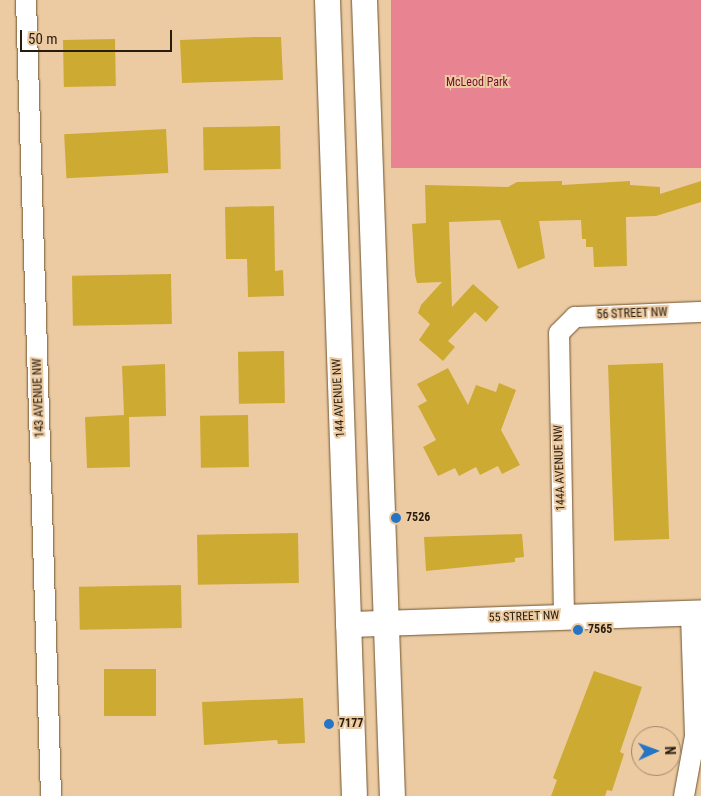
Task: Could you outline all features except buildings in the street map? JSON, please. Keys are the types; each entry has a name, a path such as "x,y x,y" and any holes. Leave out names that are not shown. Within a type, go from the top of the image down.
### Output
{"street":[{"name":"143 AVENUE NW","path":"26,0 51,796"},
{"name":"144 AVENUE NW","path":"327,0 354,796"},
{"path":"364,0 392,796"},
{"name":"56 STREET NW","path":"565,323 586,316 701,312"},
{"name":"144A AVENUE NW","path":"564,616 556,344 565,323"},
{"name":"55 STREET NW","path":"348,624 696,612"},
{"path":"684,796 695,736 696,612"}],"green space":[{"name":"McLeod Park","path":"391,0 701,0 701,168 391,168"}],"place":[{"name":"7526","path":"396,518"},
{"name":"7565","path":"578,630"},
{"name":"7177","path":"329,724"}]}
